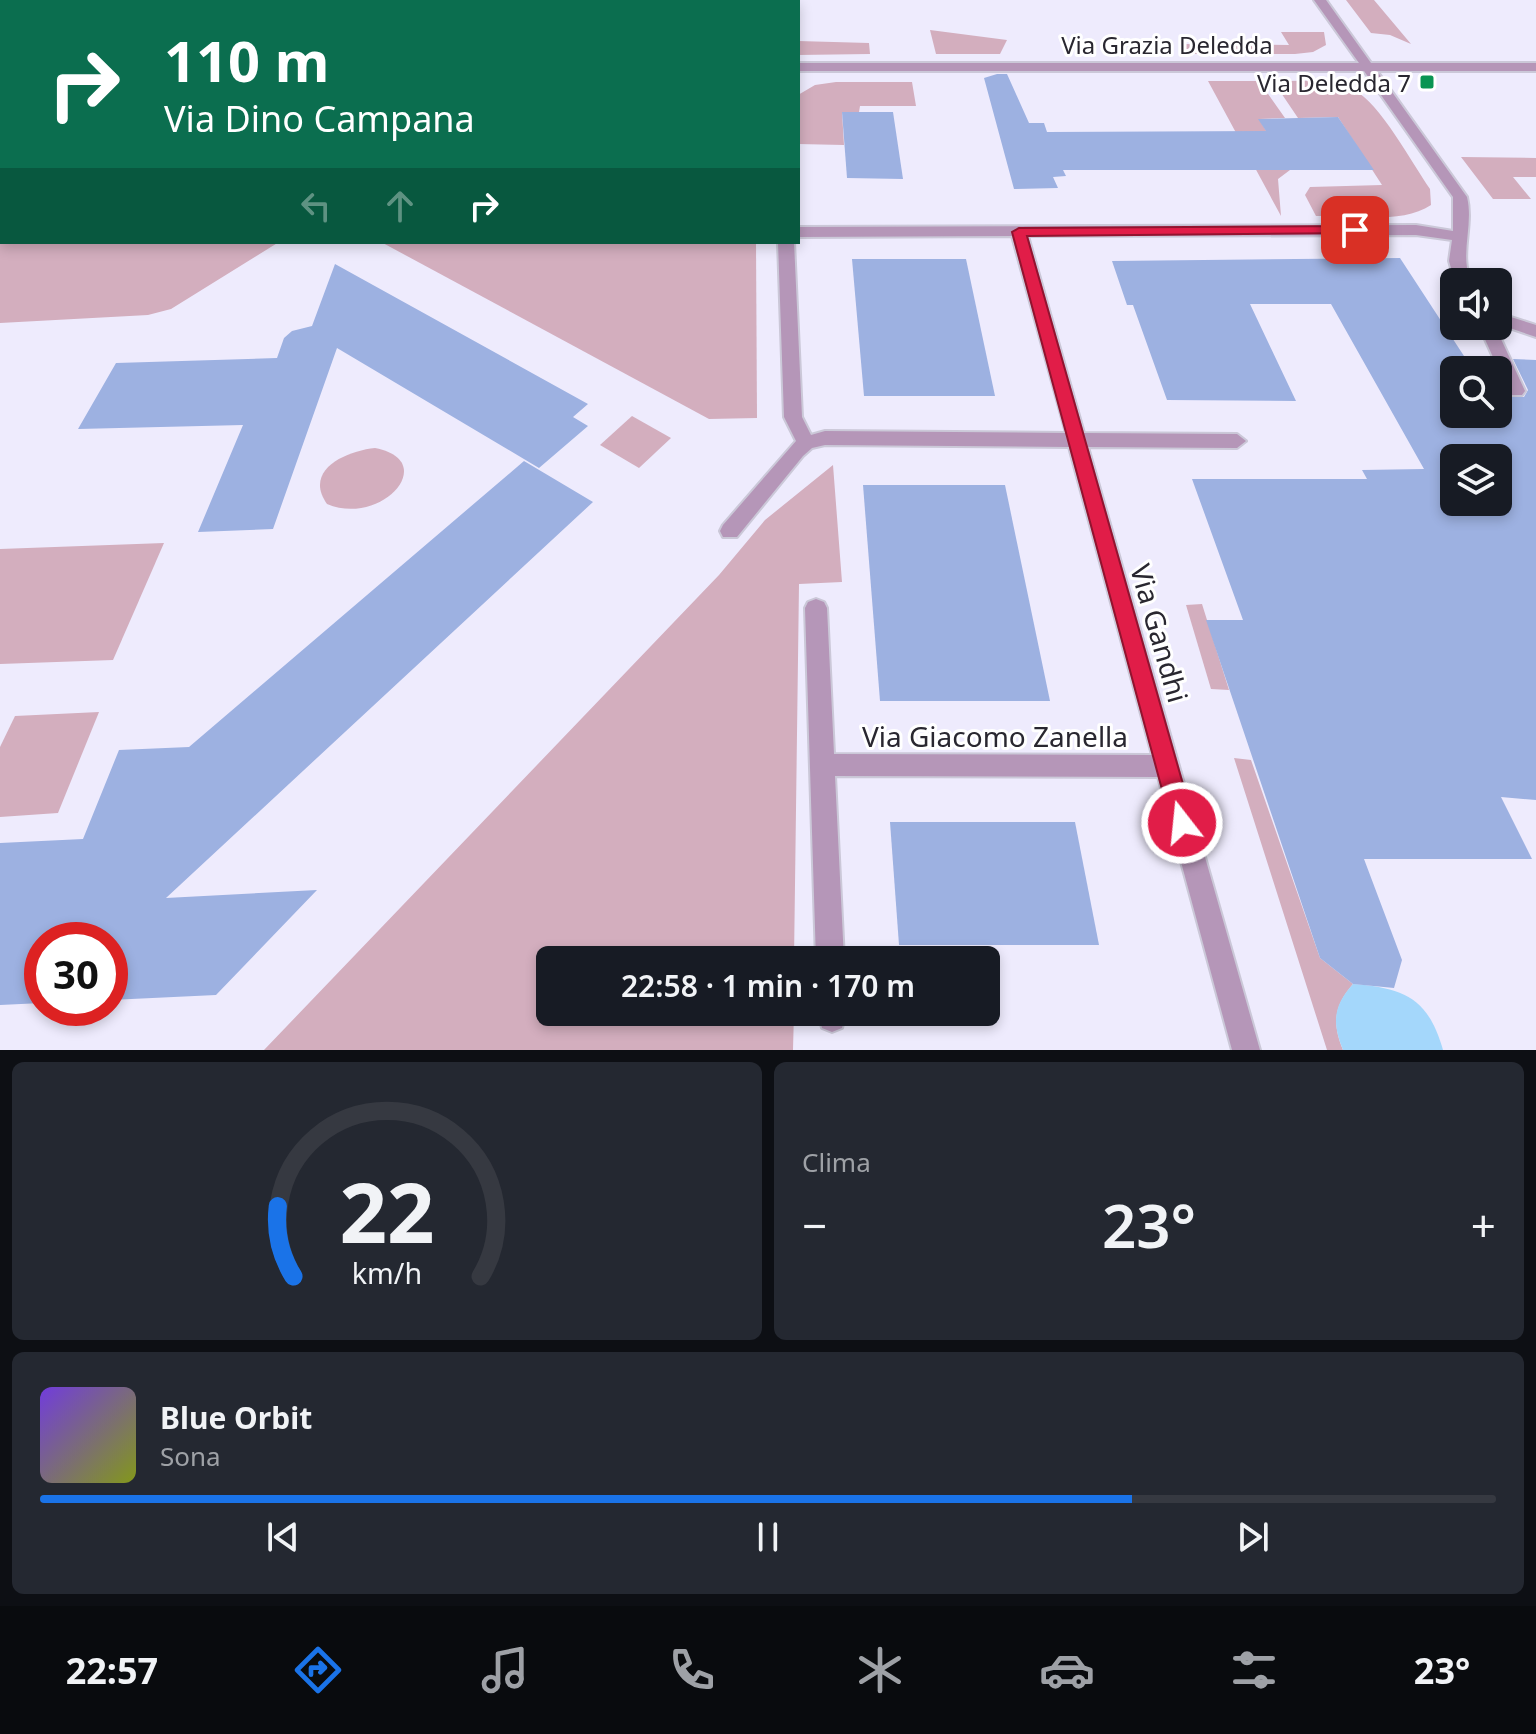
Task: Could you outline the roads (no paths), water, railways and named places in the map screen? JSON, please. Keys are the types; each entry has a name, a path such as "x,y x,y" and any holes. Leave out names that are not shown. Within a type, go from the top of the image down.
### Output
{"street":[{"path":"1320,0 1460,197 1464,209 1457,268"},
{"name":"Via Grazia Deledda","path":"800,67 1536,67"},
{"path":"800,232 1416,230 1459,237"},
{"name":"Via Gandhi","path":"1019,232 1246,1050"},
{"path":"786,244 793,417 806,443"},
{"path":"1512,323 1536,331"},
{"path":"1493,340 1516,391"},
{"path":"730,531 806,443 825,438 1237,441"},
{"path":"816,608 829,946"},
{"name":"Via Giacomo Zanella","path":"823,765 1167,766"}],"water":[{"path":"1353,984 1386,989 1411,999 1430,1018 1443,1050 1343,1050 1336,1015 1341,1000"}],"place":[{"name":"Via Deledda 7","path":"1427,82"}]}
